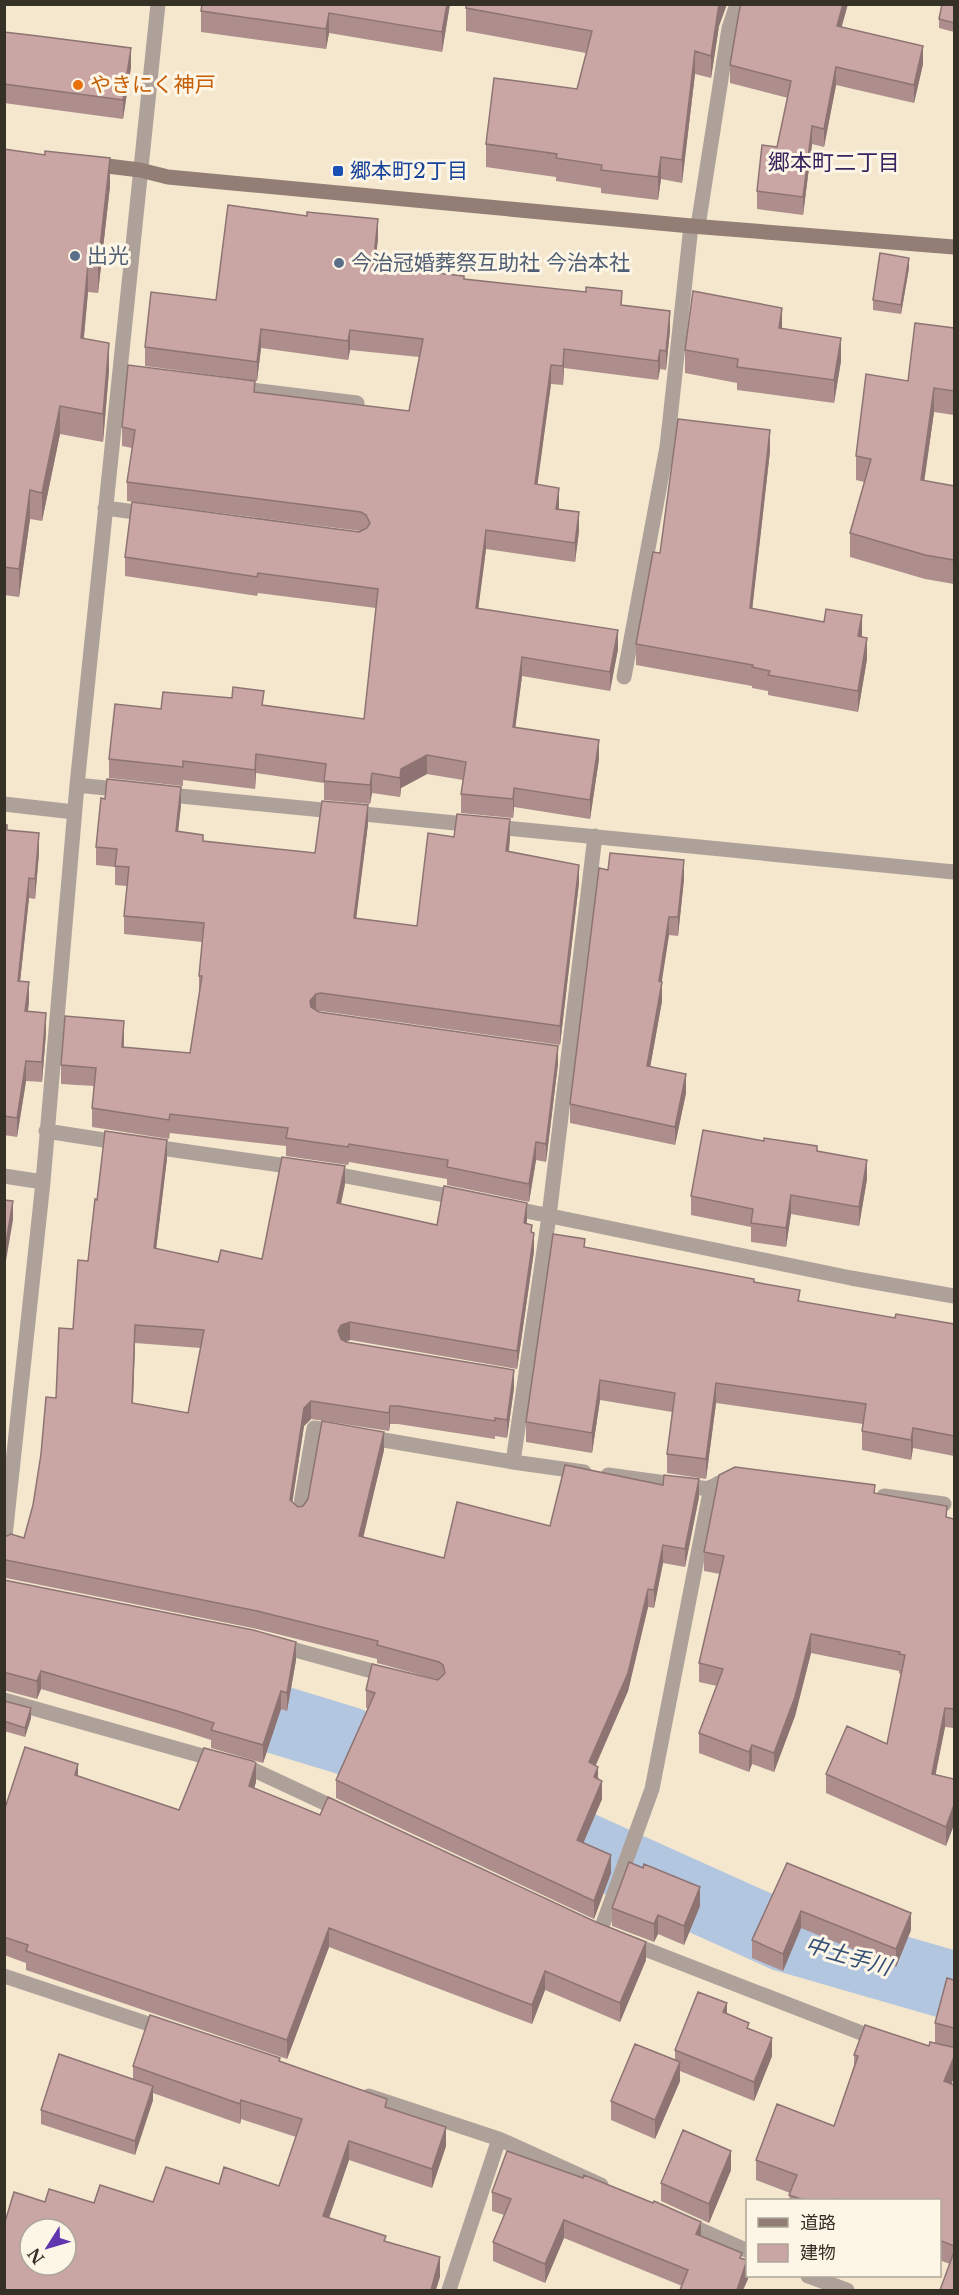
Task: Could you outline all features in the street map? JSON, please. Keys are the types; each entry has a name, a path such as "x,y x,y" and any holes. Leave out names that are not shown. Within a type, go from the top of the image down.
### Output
{"street":[{"path":"4,1546 10,1434 43,1182 74,812 105,508 124,374 140,170 158,4"},
{"path":"624,677 667,447 695,226 729,28 737,4"},
{"path":"72,162 140,170 168,177 695,226 954,247"},
{"path":"221,386 357,403"},
{"path":"105,508 163,515"},
{"path":"77,785 954,872"},
{"path":"4,804 74,812"},
{"path":"513,1462 519,1379 549,1216 563,1055 595,836"},
{"path":"46,1131 349,1175 851,1278 954,1296"},
{"path":"4,1176 43,1182"},
{"path":"299,1515 314,1428 513,1462 709,1489 733,1476"},
{"path":"711,1488 652,1789 597,1929 881,2041 902,2046"},
{"path":"874,1494 944,1504"},
{"path":"266,1642 402,1679"},
{"path":"4,1700 256,1771 352,1816"},
{"path":"4,1976 184,2035"},
{"path":"353,2091 499,2139 618,2193"},
{"path":"448,2290 499,2139"},
{"path":"672,2217 746,2252"},
{"path":"811,2277 847,2290"}],"building":[{"path":"202,4 447,4 442,32 329,13 326,29 201,11"},
{"path":"466,4 719,4 711,56 695,51 682,160 661,157 658,177 601,170 602,165 556,158 557,154 486,144 494,78 577,89 592,31 466,8"},
{"path":"741,4 843,4 837,26 923,46 914,85 836,67 824,129 812,126 803,197 757,191 762,145 777,147 791,81 730,65"},
{"path":"942,4 954,4 954,23 939,19"},
{"path":"4,32 131,48 123,100 4,84"},
{"path":"4,149 45,155 45,151 110,158 98,265 88,264 81,338 109,343 103,414 60,406 42,493 30,490 19,569 4,567"},
{"path":"228,205 307,216 307,212 378,219 373,266 464,276 464,279 586,292 586,287 622,291 621,305 670,311 666,351 660,350 658,361 564,349 563,366 551,365 535,484 559,488 556,509 579,512 575,543 486,530 476,608 618,630 610,672 522,657 513,727 599,740 590,800 514,788 513,799 461,794 466,762 427,755 401,769 400,778 372,773 370,785 324,781 326,764 256,754 255,770 183,761 183,767 109,759 115,704 161,709 163,692 232,698 233,687 264,691 262,705 364,719 378,589 258,573 257,577 125,557 132,502 359,532 367,528 370,523 366,515 361,512 127,482 135,430 122,427 128,365 255,381 254,392 409,411 423,339 350,330 348,341 261,329 257,362 145,347 151,292 216,300"},
{"path":"880,253 909,258 901,305 873,300"},
{"path":"693,291 782,308 779,328 841,338 834,380 737,367 738,359 685,350"},
{"path":"915,323 954,328 954,391 934,388 921,480 954,486 954,560 925,555 850,533 871,459 856,456 866,374 908,381"},
{"path":"678,419 770,430 750,608 824,622 826,609 862,615 858,636 867,638 858,691 768,675 770,671 752,667 753,665 636,644 653,552 660,553"},
{"path":"107,779 181,787 176,831 203,835 203,841 315,853 322,801 368,805 354,918 417,926 428,833 454,837 457,814 510,819 506,851 579,865 560,1026 321,993 316,994 310,1001 311,1007 319,1012 558,1046 546,1144 536,1142 529,1184 447,1167 448,1160 349,1144 348,1147 286,1138 288,1128 170,1114 169,1120 92,1108 96,1068 61,1065 65,1016 124,1021 122,1047 190,1053 202,976 199,976 204,923 124,916 129,867 115,866 117,849 96,847 101,798 105,799"},
{"path":"4,825 7,825 7,830 39,833 35,879 29,878 18,981 29,982 25,1011 46,1013 42,1062 26,1061 17,1118 4,1116"},
{"path":"610,853 684,860 678,917 669,917 659,981 662,982 647,1066 686,1074 675,1127 570,1104 599,868 608,870"},
{"path":"703,1130 764,1141 764,1138 817,1146 817,1151 867,1160 859,1207 791,1195 786,1228 751,1223 753,1209 691,1196"},
{"path":"105,1131 167,1140 154,1248 218,1262 221,1250 262,1259 282,1157 345,1166 337,1203 437,1225 444,1186 527,1203 524,1223 532,1225 531,1232 534,1233 517,1351 350,1322 341,1325 338,1331 341,1339 346,1342 514,1370 507,1420 495,1418 495,1421 398,1406 390,1406 389,1413 311,1401 304,1408 290,1500 298,1507 303,1506 308,1499 322,1421 384,1432 359,1536 444,1558 457,1502 550,1526 565,1465 663,1485 664,1475 699,1479 685,1549 663,1545 654,1590 648,1589 628,1673 589,1762 598,1767 594,1777 602,1781 577,1840 611,1855 594,1901 336,1780 375,1693 366,1690 372,1664 438,1680 445,1673 443,1665 439,1662 377,1645 378,1641 257,1611 4,1561 4,1537 11,1534 24,1538 33,1505 41,1454 46,1397 56,1398 59,1328 73,1329 78,1260 88,1261 95,1199 97,1200","holes":["135,1325 204,1330 188,1413 132,1403"]},
{"path":"4,1200 13,1201 4,1254"},
{"path":"553,1234 585,1239 584,1247 754,1279 754,1282 800,1290 798,1301 895,1318 896,1314 954,1324 954,1436 913,1428 911,1440 862,1431 866,1404 716,1383 706,1459 667,1454 675,1393 600,1380 592,1433 526,1422"},
{"path":"735,1467 875,1485 874,1493 947,1506 946,1517 954,1519 954,1709 945,1708 932,1774 954,1779 954,1805 946,1827 826,1774 847,1726 887,1744 905,1655 899,1654 900,1652 811,1634 795,1697 774,1753 752,1745 749,1752 699,1733 723,1669 699,1663 724,1556 704,1552 719,1475"},
{"path":"4,1580 253,1630 296,1642 287,1693 281,1691 263,1745 211,1730 214,1723 41,1671 37,1681 4,1673"},
{"path":"4,1701 31,1708 25,1728 4,1721"},
{"path":"25,1747 78,1764 75,1775 179,1810 204,1748 253,1761 256,1763 249,1786 320,1815 328,1797 596,1922 646,1942 620,2003 545,1971 532,2005 329,1928 287,2040 26,1951 28,1945 4,1937 4,1811"},
{"path":"629,1862 643,1868 644,1864 700,1887 684,1926 658,1915 654,1924 612,1908"},
{"path":"787,1863 911,1913 896,1949 801,1911 783,1954 752,1940"},
{"path":"947,1978 954,1980 954,2028 935,2023"},
{"path":"698,1992 727,2003 723,2012 749,2023 747,2028 772,2038 754,2082 675,2050"},
{"path":"150,2015 280,2058 279,2061 387,2099 385,2107 446,2127 432,2169 349,2141 323,2216 386,2236 384,2241 440,2257 431,2290 4,2290 4,2225 14,2192 45,2202 49,2189 94,2203 100,2185 153,2202 166,2167 219,2184 224,2167 279,2186 302,2119 241,2100 240,2104 133,2066"},
{"path":"865,2025 929,2046 930,2042 954,2047 954,2057 944,2081 954,2085 954,2246 941,2241 941,2199 801,2199 789,2195 797,2175 756,2160 777,2104 834,2126 858,2056 854,2055"},
{"path":"635,2044 680,2062 655,2120 611,2101"},
{"path":"59,2054 153,2086 135,2141 41,2110"},
{"path":"683,2130 731,2151 709,2204 661,2183"},
{"path":"507,2151 583,2178 584,2175 653,2203 654,2201 701,2222 696,2234 742,2253 740,2258 746,2260 746,2263 737,2290 680,2290 688,2270 564,2220 545,2264 493,2242 511,2199 492,2192"},
{"path":"954,2252 954,2290 940,2290"}],"waterway":[{"name":"中土手川","path":"4,1636 348,1741 784,1937 954,1986"}],"place":[{"name":"やきにく神戸","path":"78,85"},
{"name":"郷本町2丁目","path":"338,171"},
{"name":"出光","path":"75,256"},
{"name":"今治冠婚葬祭互助社 今治本社","path":"339,263"}],"district":[{"name":"郷本町二丁目","path":"834,162"}]}
